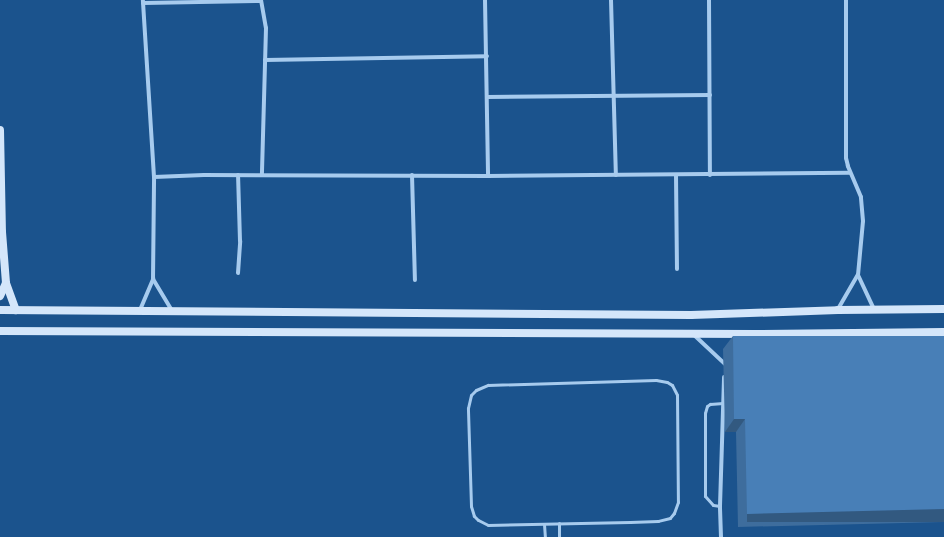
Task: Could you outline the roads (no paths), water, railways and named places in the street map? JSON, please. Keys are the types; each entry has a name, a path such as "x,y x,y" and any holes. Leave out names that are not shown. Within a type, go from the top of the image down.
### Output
{"street":[{"path":"140,311 153,279 154,177 143,2 261,0 266,28 262,175"},
{"path":"485,0 488,176"},
{"path":"611,0 616,175"},
{"path":"709,0 710,175"},
{"path":"838,310 858,275 863,207 861,197 850,173 846,158 846,0"},
{"path":"265,60 487,56"},
{"path":"487,97 710,95"},
{"path":"0,130 1,232 6,284 16,310"},
{"path":"154,177 238,175 488,176 850,173"},
{"path":"238,175 240,241 238,273"},
{"path":"412,175 415,280"},
{"path":"676,175 677,269"},
{"path":"858,275 874,309"},
{"path":"153,279 172,311"},
{"path":"0,296 6,284"},
{"path":"0,310 691,315 874,309 944,309"},
{"path":"0,331 692,333 750,337 944,332"},
{"path":"692,333 725,364"},
{"path":"721,537 720,506 723,402 725,364 729,360"}],"lane":[{"path":"656,380 667,382 672,385 677,395 678,502 674,513 670,518 658,521 559,523 488,524 483,523 474,516 471,506 468,408 471,395 476,390 488,385 656,380"},
{"path":"720,506 713,505 705,496 705,410 710,404 723,402"},
{"path":"559,523 560,537"},
{"path":"544,524 545,537"}]}
